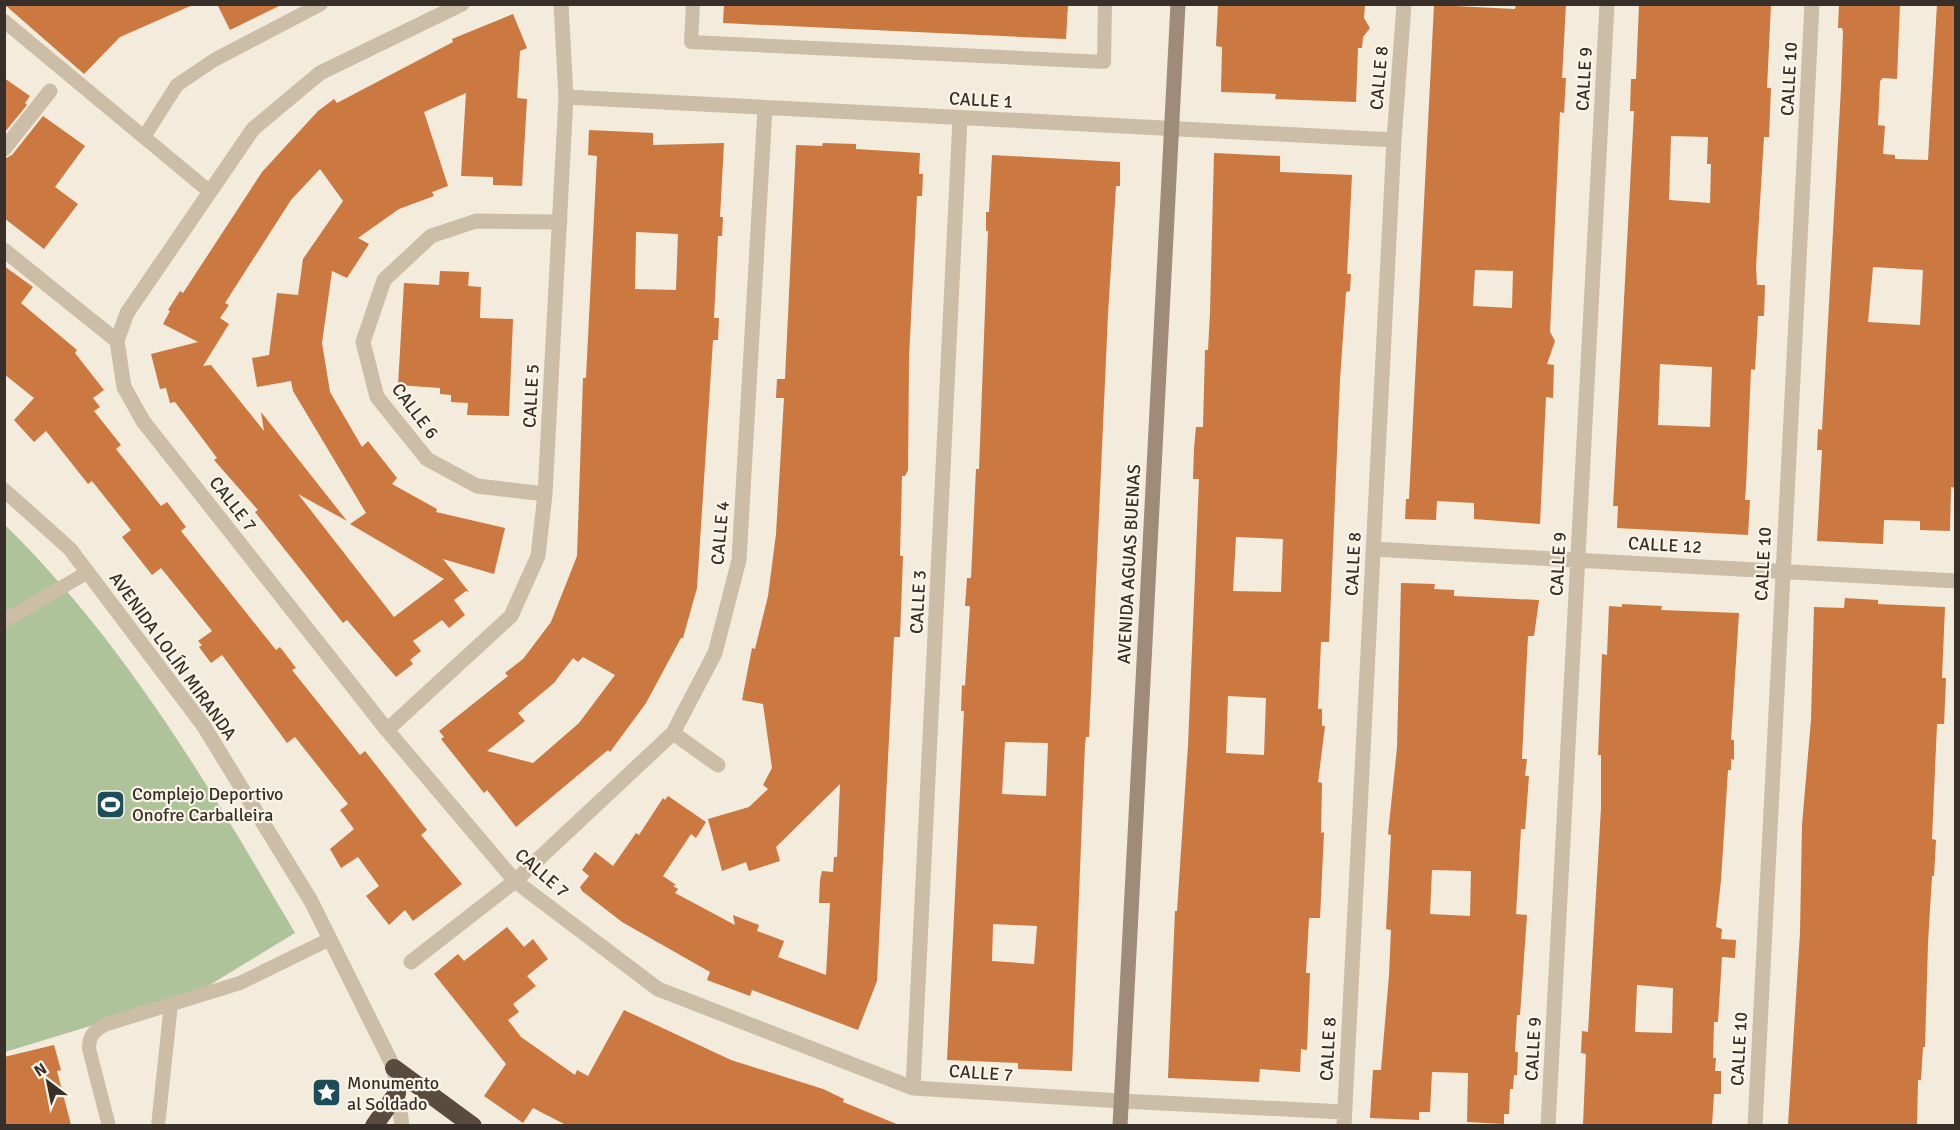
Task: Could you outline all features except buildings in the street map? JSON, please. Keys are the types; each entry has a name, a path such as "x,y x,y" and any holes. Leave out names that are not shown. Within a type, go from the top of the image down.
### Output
{"highway":[{"path":"394,1068 473,1125"},
{"path":"374,1125 397,1093"}],"street":[{"path":"210,192 253,129 320,73 462,4"},
{"name":"CALLE 5","path":"387,729 511,616 538,556 545,494 566,97 561,4"},
{"name":"AVENIDA AGUAS BUENAS","path":"1120,1125 1178,4"},
{"name":"CALLE 8","path":"1344,1118 1394,140 1404,4"},
{"name":"CALLE 9","path":"1548,1125 1607,4"},
{"name":"CALLE 10","path":"1755,1125 1812,4"},
{"path":"4,149 50,91"},
{"name":"CALLE 1","path":"566,97 1394,140"},
{"name":"CALLE 4","path":"411,962 515,881 673,733 715,653 739,560 765,108"},
{"name":"CALLE 3","path":"913,1088 960,118"},
{"name":"CALLE 7","path":"210,192 127,313 117,341 124,387 143,421 387,729 515,881 658,989 913,1088 1344,1118"},
{"name":"CALLE 6","path":"545,494 477,486 427,459 376,397 363,342 384,280 431,236 476,221 560,222"},
{"path":"4,250 117,341"},
{"name":"AVENIDA LOLÍN MIRANDA","path":"4,490 70,549 203,725 311,901 330,939 394,1068 402,1125"},
{"name":"CALLE 12","path":"1373,549 1956,581"},
{"path":"673,733 718,765"}],"lane":[{"path":"144,137 177,85 214,60 321,4"},
{"path":"693,4 691,42 1104,62 1105,4"},
{"path":"4,21 210,192"},
{"path":"4,621 87,572"},
{"path":"109,1125 89,1039 93,1032 104,1024 240,983 330,939"},
{"path":"158,1125 171,1004"}],"green space":[{"name":"Complejo Deportivo Onofre Carballeira","path":"4,524 48,569 127,667 198,771 295,933 195,994 5,1052"}],"place":[{"name":"Complejo Deportivo Onofre Carballeira","path":"111,804"},
{"name":"Monumento al Soldado","path":"326,1093"}]}
